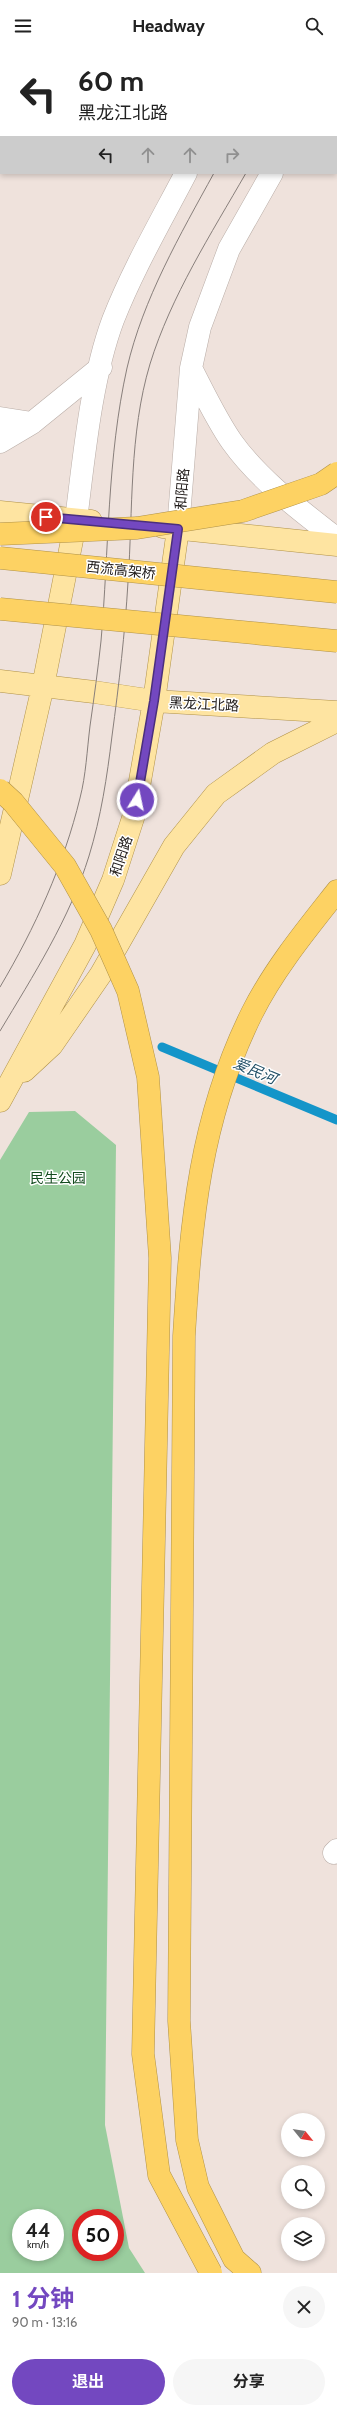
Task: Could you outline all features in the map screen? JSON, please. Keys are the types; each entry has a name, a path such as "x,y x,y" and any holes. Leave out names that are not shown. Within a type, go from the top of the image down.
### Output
{"highway":[{"path":"0,534 137,528 243,512 320,484 337,473"},
{"name":"西流高架桥","path":"0,558 337,592"},
{"path":"0,609 337,640"},
{"path":"0,790 13,802 65,866 101,930 128,991 148,1077 160,1258 143,2054 159,2175 211,2273"},
{"path":"250,2273 234,2259 198,2187 187,2140 179,2021 184,1336 190,1242 205,1144 228,1066 253,1012 287,957 337,891"}],"main road":[{"path":"0,512 337,545"},
{"path":"0,874 43,686 76,520"},
{"name":"和阳路","path":"5,1093 85,945 113,880 134,815 154,701 178,529"},
{"name":"黑龙江北路","path":"0,681 154,701 337,712"},
{"path":"5,1093 52,1045 102,974 174,846 216,794 273,753 337,721"}],"street":[{"path":"76,520 89,422 113,321 147,246 185,174"},
{"name":"和阳路","path":"178,529 191,368 200,327 229,249 271,174"},
{"path":"0,442 32,423 101,367"},
{"path":"191,368 221,426 233,444 263,477 337,539"},
{"path":"0,418 32,423"}],"green space":[{"name":"民生公园","path":"75,1111 116,1145 105,2125 121,2209 72,2209 72,2261 124,2261 124,2222 129,2248 145,2273 0,2273 0,1160 29,1112"}],"waterway":[{"name":"爱民河","path":"162,1047 337,1120"}],"tram line":[{"path":"0,987 25,942 57,871 66,847 82,789 101,641 112,470 120,402 127,368 134,342 153,292 176,244 213,174"},
{"path":"0,1031 38,968 72,902 89,856 97,827 108,767 123,639 128,582 133,472 138,417 150,364 180,290 245,174"}],"route":[{"path":"46,517 107,521 178,529 154,701 137,800"}]}
